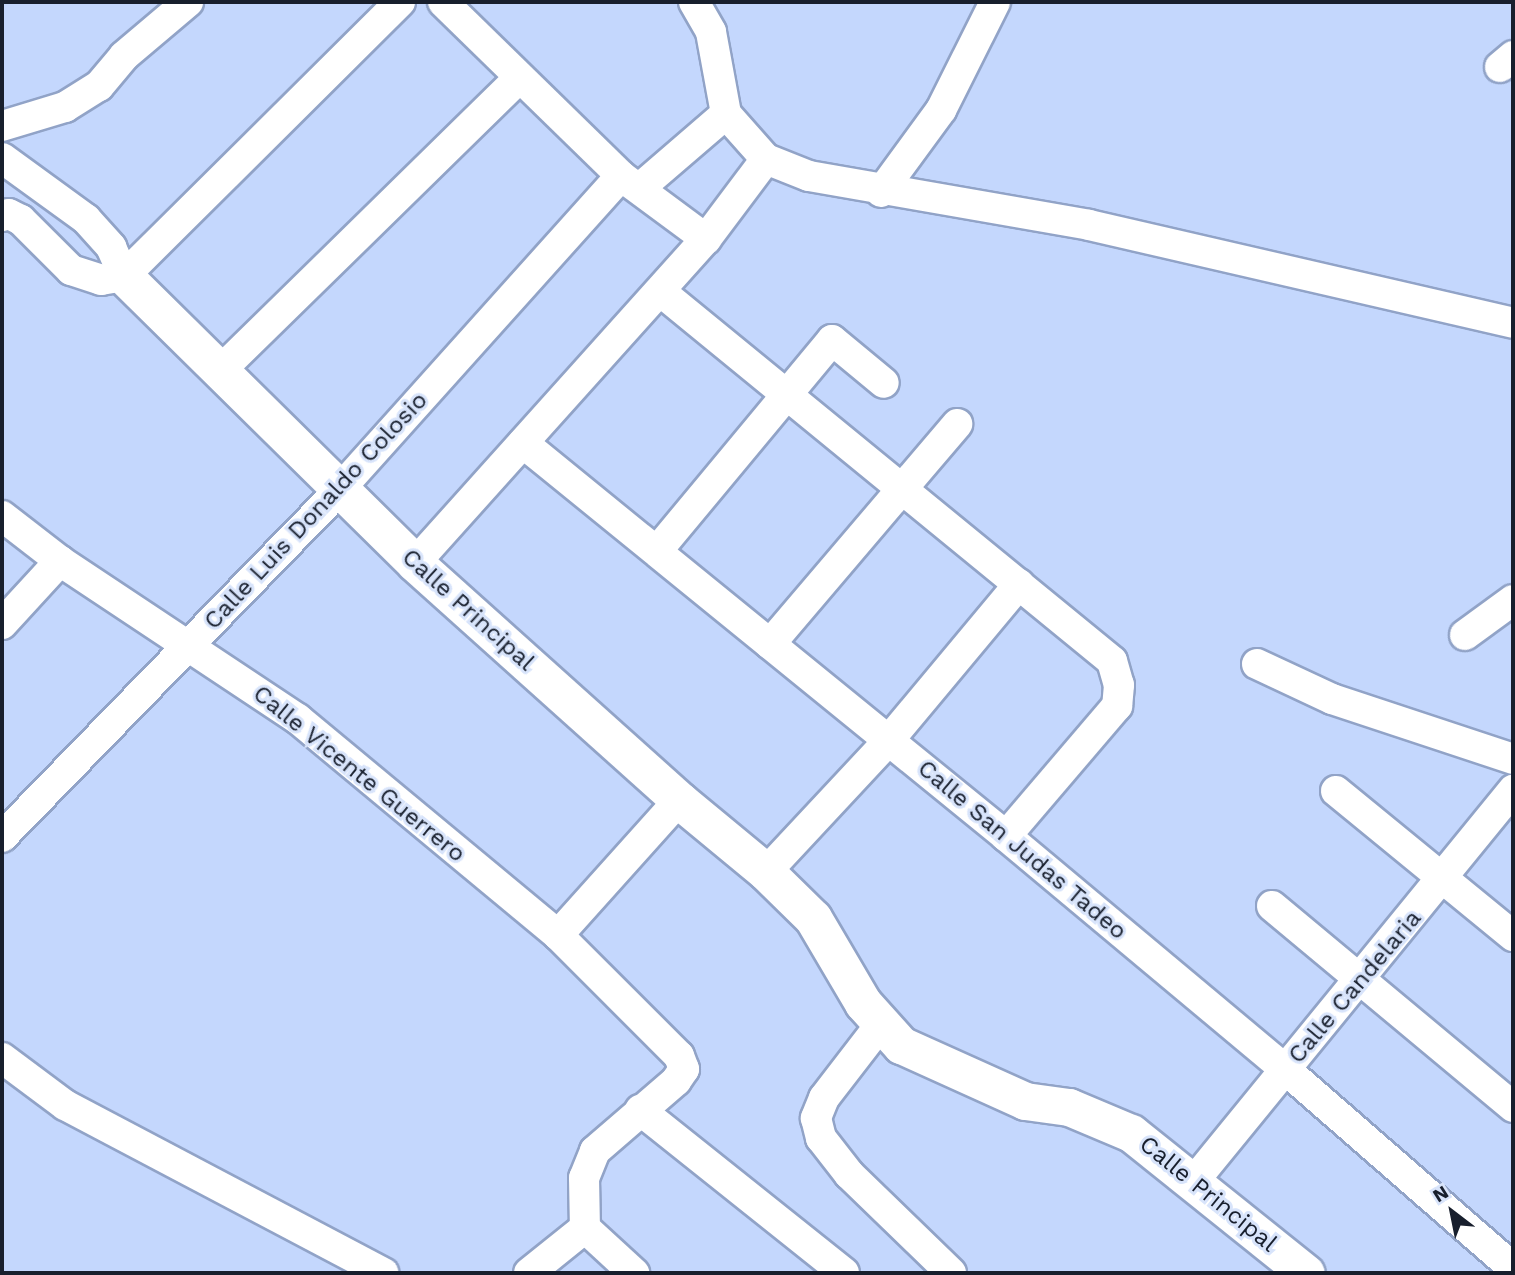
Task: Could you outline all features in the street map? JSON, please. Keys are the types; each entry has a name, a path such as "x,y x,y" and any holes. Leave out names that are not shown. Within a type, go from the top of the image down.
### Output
{"street":[{"path":"2,126 65,107 99,86 124,56 188,2"},
{"path":"5,215 71,270 101,280 124,276 400,2"},
{"path":"443,2 519,78 631,182 706,239"},
{"path":"694,2 711,32 726,114 766,159 809,176 881,192 1089,225 1513,323"},
{"path":"881,192 941,110 995,2"},
{"path":"220,371 519,78"},
{"name":"Calle Luis Donaldo Colosio","path":"2,837 188,648 631,182 726,114"},
{"name":"Calle Principal","path":"2,158 86,219 111,247 124,276 415,563 679,800 766,872 813,918 881,1024 901,1045 1025,1101 1101,1118 1151,1146 1306,1273"},
{"path":"415,563 706,239 766,159"},
{"path":"660,291 1112,661 1119,685 1117,706 1006,836"},
{"path":"657,551 832,340 884,383"},
{"path":"770,644 957,424"},
{"name":"Calle San Judas Tadeo","path":"523,443 1006,836 1286,1070 1513,1268"},
{"name":"Calle Vicente Guerrero","path":"2,516 61,561 298,719 558,935 679,1055 684,1069 676,1081 640,1110"},
{"path":"2,624 61,561"},
{"path":"766,872 889,740 1019,584"},
{"path":"1465,635 1513,600"},
{"path":"1257,664 1332,699 1513,759"},
{"name":"Calle Candelaria","path":"1194,1181 1445,878 1513,790"},
{"path":"1336,791 1513,936"},
{"path":"558,935 679,800"},
{"path":"1272,906 1513,1107"},
{"path":"881,1024 824,1098 816,1118 821,1138 849,1174 951,1273"},
{"path":"2,1058 65,1105 383,1273"},
{"path":"634,1273 584,1228 584,1178 595,1151 640,1110 844,1273"},
{"path":"529,1273 584,1228"}]}
